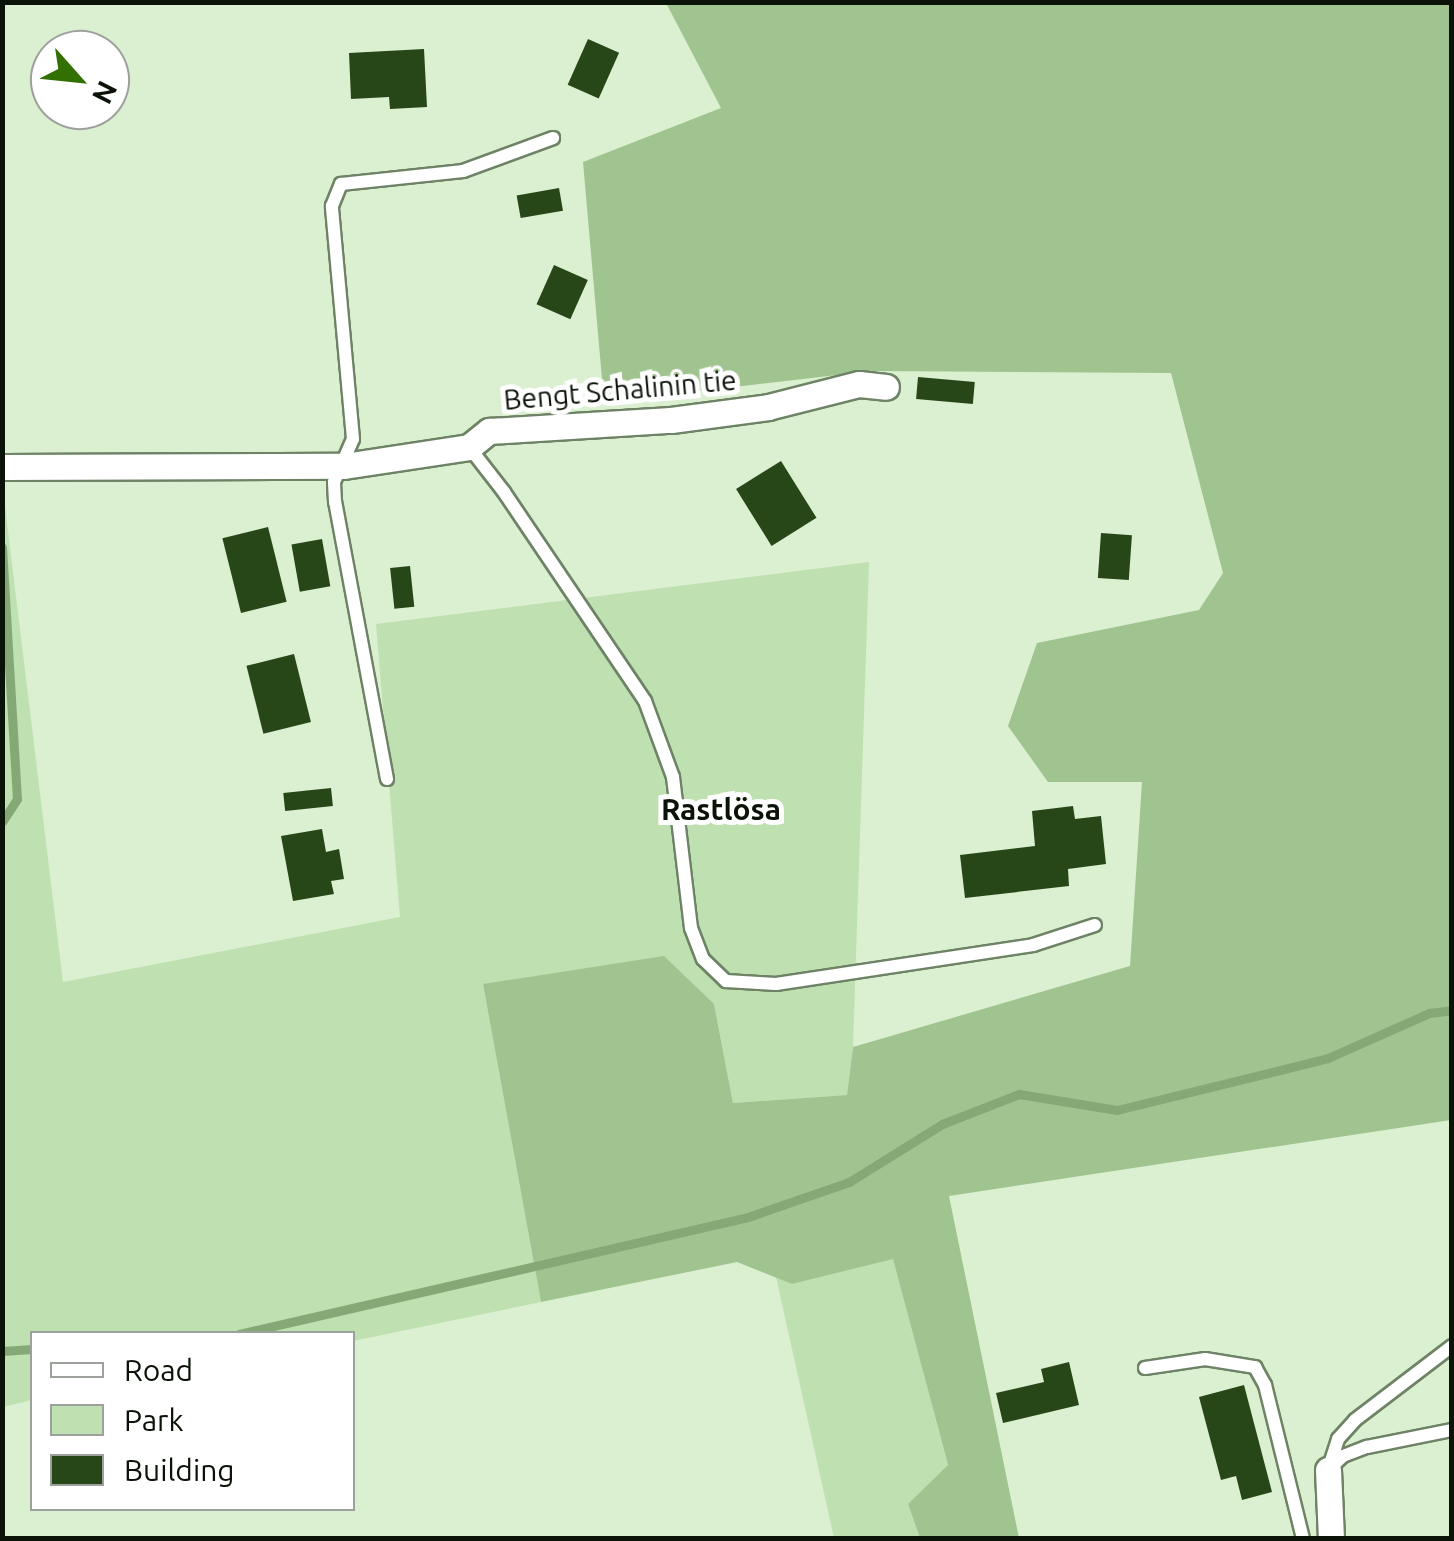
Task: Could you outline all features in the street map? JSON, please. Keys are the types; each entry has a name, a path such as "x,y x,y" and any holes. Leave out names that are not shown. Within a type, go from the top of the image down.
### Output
{"street":[{"name":"Bengt Schalinin tie","path":"2,467 344,466 469,447 489,431 671,420 768,407 859,384 886,387"},
{"path":"1328,1470 1331,1538"}],"lane":[{"path":"388,779 335,502 334,482 353,439 353,411 332,206 341,184 463,172 553,138"},
{"path":"469,447 504,492 645,701 673,777 690,928 703,958 726,982 776,984 1033,944 1095,926"},
{"path":"1328,1470 1338,1438 1355,1420 1452,1346"},
{"path":"1145,1368 1205,1359 1255,1367 1264,1385 1303,1538"},
{"path":"1328,1470 1344,1456 1367,1447 1452,1430"}],"green space":[{"path":"666,3 1451,3 1451,1120 949,1196 1019,1538 920,1538 908,1504 948,1465 893,1259 792,1284 737,1262 541,1302 483,984 664,956 714,1004 733,1103 847,1095 853,1047 1130,966 1142,782 1048,782 1008,726 1037,643 1199,610 1223,573 1171,373 872,371 604,402 583,162 721,108"},
{"path":"3,490 63,982 400,917 376,624 869,562 853,1047 847,1095 733,1103 714,1004 483,984 541,1302 355,1341 355,1331 30,1331 30,1400 3,1407"},
{"path":"893,1258 948,1466 908,1504 920,1538 834,1538 776,1277 792,1284"}],"building":[{"path":"588,39 619,53 599,99 568,85"},
{"path":"424,49 427,107 390,109 389,97 351,99 349,53"},
{"path":"559,188 563,211 521,218 517,195"},
{"path":"554,265 588,280 570,319 537,304"},
{"path":"918,377 975,382 973,404 916,399"},
{"path":"781,461 817,518 772,546 736,489"},
{"path":"268,527 287,602 241,613 222,538"},
{"path":"1101,533 1132,535 1129,580 1098,578"},
{"path":"322,539 330,586 300,592 291,544"},
{"path":"410,566 414,607 394,609 390,568"},
{"path":"294,654 311,722 263,734 246,666"},
{"path":"331,788 333,806 285,811 283,793"},
{"path":"1073,806 1075,819 1101,816 1106,864 1068,869 1069,886 965,898 960,855 1035,846 1032,811"},
{"path":"322,829 326,852 339,849 344,879 331,881 334,894 293,901 281,836"},
{"path":"1069,1362 1079,1405 1003,1423 996,1393 1044,1382 1041,1369"},
{"path":"1244,1385 1272,1492 1242,1500 1236,1476 1221,1480 1199,1397"}],"waterway":[{"path":"2,547 17,799 2,822"},
{"path":"252,1331 748,1217 849,1182 942,1124 1019,1094 1117,1110 1328,1058 1429,1013 1452,1010"},
{"path":"2,1351 30,1349"}],"district":[{"name":"Rastlösa","path":"721,809"}]}
